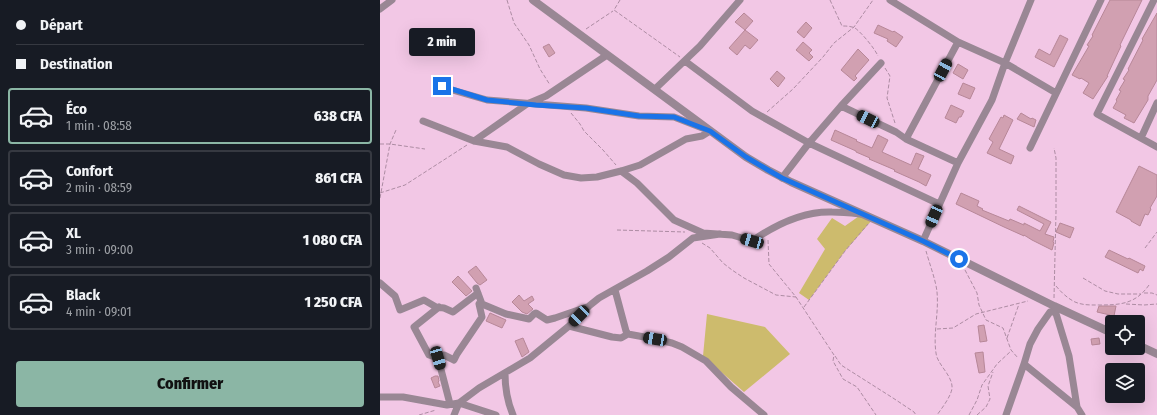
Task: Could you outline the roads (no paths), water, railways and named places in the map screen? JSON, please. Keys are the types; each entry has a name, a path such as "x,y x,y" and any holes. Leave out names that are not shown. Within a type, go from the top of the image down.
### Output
{"street":[{"path":"380,8 392,0"},
{"path":"533,0 710,131 746,157 768,170 782,178 923,241 1039,299 1054,309 1105,330"},
{"path":"655,89 700,46 740,0"},
{"path":"890,0 958,42 1005,63 1056,93"},
{"path":"1030,148 1101,0"},
{"path":"1154,0 1097,114 1157,147"},
{"path":"923,241 958,163 992,100 1028,1"},
{"path":"906,139 958,42"},
{"path":"474,141 527,104 546,96 607,55"},
{"path":"685,61 762,117 809,143 939,204"},
{"path":"782,178 809,143 881,63"},
{"path":"442,86 487,100 586,108 639,116 674,117 710,131"},
{"path":"1140,138 1157,103"},
{"path":"841,106 958,163"},
{"path":"423,121 474,141 507,147 564,175 581,178 597,177 640,165 686,139 702,136 710,131"},
{"path":"621,171 637,183 674,220 703,233 732,235 752,241 777,226 797,218 813,214 831,212 862,214"},
{"path":"454,415 460,403 479,388 530,358 599,298 668,257 693,238 720,234"},
{"path":"380,283 395,296 400,310 424,300 436,307 440,307 444,308 453,312 477,291 481,304 482,317 454,360 444,355 438,358 429,356 414,327 440,307"},
{"path":"614,290 628,334"},
{"path":"459,306 481,304 506,314 529,319 536,313 547,320 589,306"},
{"path":"1006,415 1030,344 1038,329 1050,312 1054,309"},
{"path":"1054,309 1069,356 1077,407"},
{"path":"568,326 612,338 621,338 628,334 672,343 682,347 706,361 731,387 764,415"},
{"path":"1145,348 1157,354"},
{"path":"438,358 450,404"},
{"path":"1024,364 1077,407 1082,415"},
{"path":"505,373 505,385 509,405 513,415"},
{"path":"380,397 403,397 448,405 460,403 496,415"}]}
